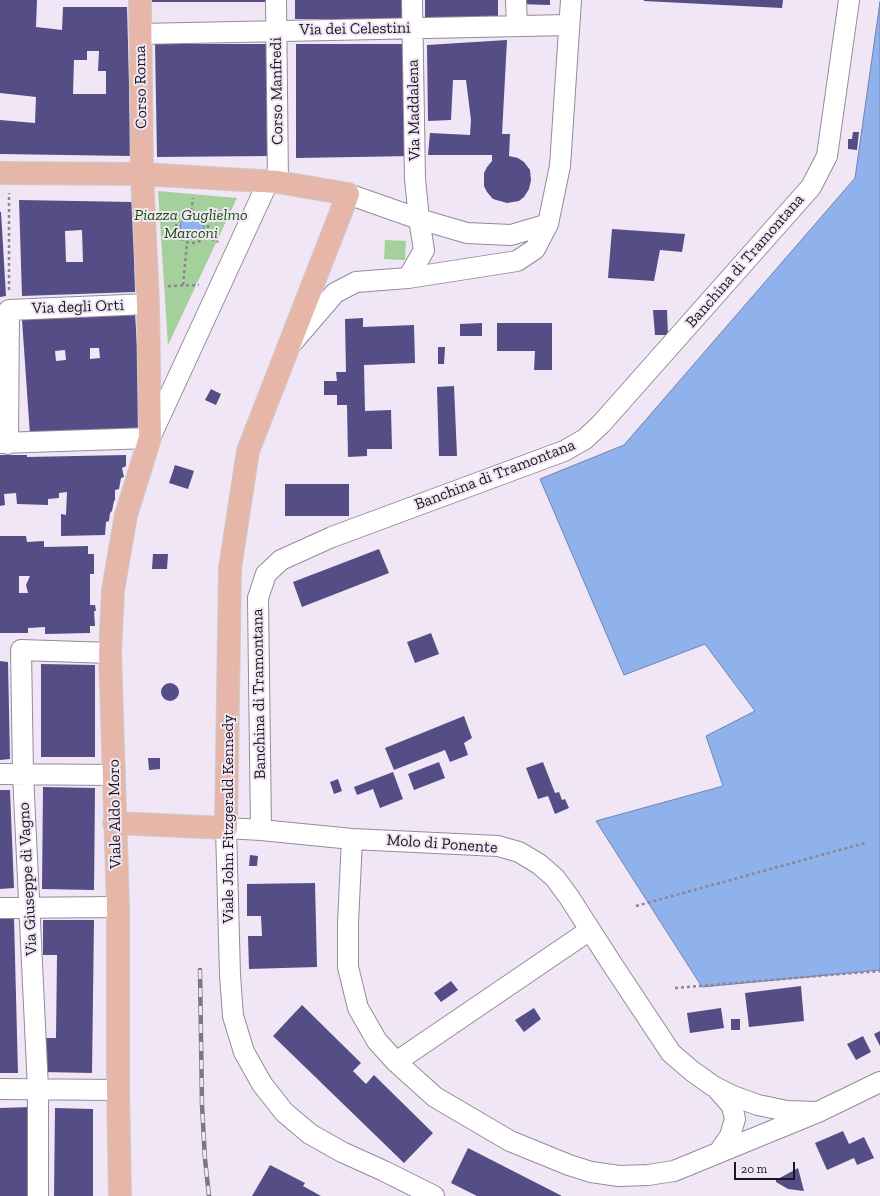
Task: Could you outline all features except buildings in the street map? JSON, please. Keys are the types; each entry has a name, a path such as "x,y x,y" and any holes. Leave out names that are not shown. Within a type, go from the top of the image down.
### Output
{"main road":[{"name":"Corso Roma","path":"140,0 142,174"},
{"path":"4,173 142,174 273,182 348,194 288,348"},
{"path":"142,174 147,295 150,438"},
{"name":"Viale John Fitzgerald Kennedy","path":"226,828 230,568 248,451 288,348"},
{"name":"Viale Aldo Moro","path":"120,1196 118,1090 118,907 114,823 110,652 113,590 126,515 150,438"},
{"path":"114,823 226,828"}],"street":[{"name":"Corso Manfredi","path":"273,182 277,31 276,0"},
{"name":"Via Maddalena","path":"408,278 424,250 415,179 412,0"},
{"path":"516,0 517,26"},
{"path":"288,348 335,293 356,282 408,278 517,261 535,249 548,224 560,166 571,0"},
{"name":"Banchina di Tramontana","path":"261,830 258,598 266,574 281,560 332,537 564,451 585,438 601,424 811,187 827,156 849,0"},
{"name":"Via dei Celestini","path":"140,34 569,24"},
{"path":"9,310 4,367 4,443 150,438 220,284 273,182"},
{"path":"348,194 419,219 467,233 511,234 548,224"},
{"name":"Via degli Orti","path":"9,310 147,295"},
{"name":"Via Giuseppe di Vagno","path":"38,1196 38,1090 23,774 22,650 110,652"},
{"path":"0,774 114,775"},
{"name":"Molo di Ponente","path":"226,828 352,839 498,846 519,852 538,864 555,878 671,1053 713,1086 733,1096 758,1105 787,1111 818,1112"},
{"name":"Viale John Fitzgerald Kennedy","path":"226,828 230,975 233,1016 244,1052 262,1084 284,1112 310,1134 342,1152 434,1196"},
{"name":"Molo di Ponente","path":"352,839 348,923 348,967 358,1008 377,1041 396,1062 435,1097 510,1141 591,1172 619,1176 648,1175 674,1171 818,1112 880,1082"},
{"path":"0,908 118,907"},
{"path":"396,1062 590,930"},
{"name":"Molo di Ponente","path":"713,1086 732,1106 735,1119 730,1136 720,1152"},
{"path":"0,1089 118,1090"}],"path":[{"path":"4,173 9,310"},
{"path":"191,211 197,212 204,216 207,222 208,230 206,236 199,242 194,244 187,243 180,238 176,232 176,223 182,215 191,211"},
{"path":"182,285 187,243"},
{"path":"147,295 182,285 220,284"},
{"path":"636,906 865,843"},
{"path":"675,988 880,971"}],"green space":[{"name":"Piazza Guglielmo Marconi","path":"158,191 237,198 168,345"},
{"path":"385,240 406,241 405,260 384,259"}],"water":[{"path":"880,2 880,970 702,987 596,821 723,786 706,736 755,711 705,644 624,675 540,479 624,445 855,178"},
{"path":"192,215 197,216 203,222 203,232 197,238 192,239 187,238 181,232 180,227 181,222 187,216"}],"railway":[{"path":"200,970 202,1105 209,1196"}]}
